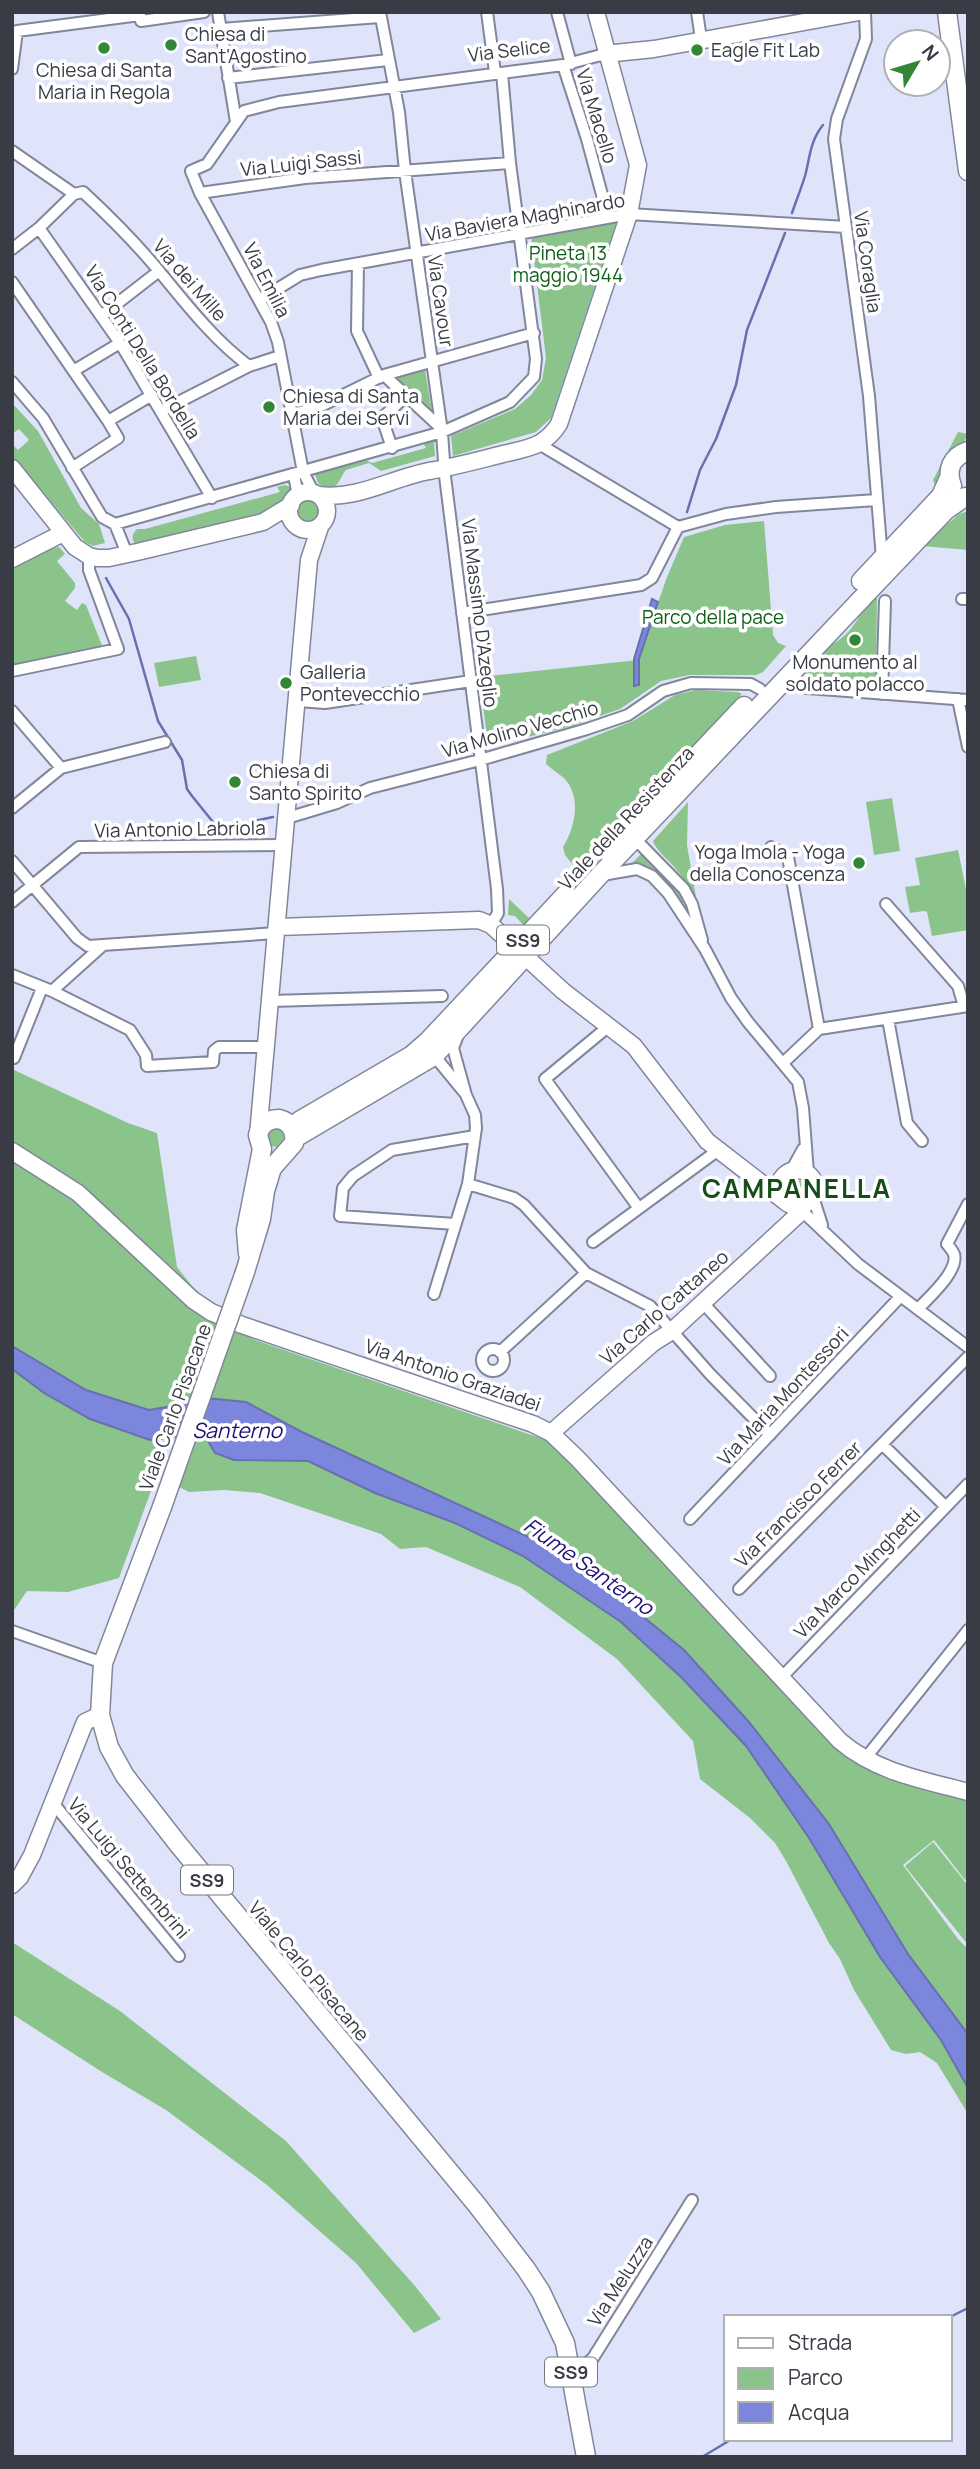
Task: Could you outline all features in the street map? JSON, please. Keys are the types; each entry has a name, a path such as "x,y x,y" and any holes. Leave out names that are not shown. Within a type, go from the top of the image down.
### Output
{"main road":[{"path":"947,12 968,171"},
{"path":"958,12 968,83"},
{"name":"Viale della Resistenza","path":"288,1134 434,1049 464,1023 521,951 599,876 760,689 941,496 949,478 951,464 965,450"},
{"name":"Viale della Resistenza","path":"434,1049 521,951 647,827 946,510 966,497 954,490 949,478"},
{"path":"268,1121 288,1134 277,1156 266,1153 260,1142 263,1125 268,1121"},
{"name":"Viale Carlo Pisacane","path":"288,1134 272,1168 261,1219 247,1263 162,1507 103,1663 100,1714 109,1747 132,1786 258,1943 477,2205 526,2269 541,2292 565,2343 586,2457"},
{"name":"Viale Carlo Pisacane","path":"247,1263 246,1230 260,1142"},
{"path":"254,1192 253,1213 261,1219"}],"street":[{"path":"12,69 17,31 204,12"},
{"path":"218,12 236,122"},
{"path":"12,382 43,418 102,517 116,524 392,448 510,402 534,377 536,359 499,73 487,12"},
{"name":"Via Macello","path":"557,12 567,64 608,217"},
{"path":"12,468 75,547 89,556 109,558 263,522 305,497 329,497 361,492 392,481 444,470 538,444 552,435 559,424 629,214 638,165 596,12"},
{"path":"697,12 701,39"},
{"name":"Via Selice","path":"191,171 207,164 244,111 279,102 567,64 606,54 654,49 829,15 862,12"},
{"name":"Via Coraglia","path":"862,12 866,39 837,119 834,139 869,396 882,559"},
{"path":"221,29 303,17 380,15"},
{"name":"Via Cavour","path":"380,15 394,86 441,430 444,470"},
{"path":"229,78 388,60"},
{"name":"Via dei Mille","path":"12,152 78,193 119,225 206,326 249,366"},
{"name":"Via Luigi Sassi","path":"200,193 305,178 510,163"},
{"name":"Via Emilia","path":"191,171 200,193 261,299 271,322 281,356 292,415 298,474 305,497"},
{"path":"12,249 78,193"},
{"name":"Via Baviera Maghinardo","path":"261,299 299,275 518,232 629,214 846,227"},
{"name":"Via Conti Della Bordella","path":"39,228 120,343 212,498"},
{"path":"358,264 357,331 381,376 407,395 441,430"},
{"path":"102,316 159,271"},
{"path":"12,282 75,370 118,438 72,468"},
{"path":"292,415 323,405 381,376 534,333"},
{"path":"75,370 120,343"},
{"path":"161,411 249,366 281,356"},
{"path":"108,421 152,395"},
{"path":"392,448 382,418 407,395"},
{"path":"538,444 678,527 726,514 776,507 876,500"},
{"name":"Via Massimo D'Azeglio","path":"444,470 497,888 498,913 491,925"},
{"path":"263,522 314,529 361,492"},
{"path":"305,497 326,503 323,521"},
{"path":"299,527 290,516 305,497"},
{"name":"Viale Carlo Pisacane","path":"260,1142 309,559 323,521"},
{"path":"878,521 891,531 908,531"},
{"path":"116,524 127,554"},
{"name":"Viale Carlo Pisacane","path":"299,527 309,559"},
{"path":"462,613 641,585 652,578 678,527"},
{"path":"12,559 63,533"},
{"path":"12,671 118,649 89,570 89,556"},
{"path":"882,694 885,601"},
{"path":"789,675 807,688 963,700 968,747"},
{"path":"298,701 325,703 471,681"},
{"name":"Via Molino Vecchio","path":"286,818 337,803 370,788 481,760 587,729 628,715 663,691 691,683 751,684 760,689"},
{"path":"12,711 61,768"},
{"path":"12,808 61,768 164,742"},
{"path":"630,842 684,889 692,904 705,949"},
{"name":"Via Antonio Labriola","path":"12,902 79,847 284,845"},
{"path":"771,847 788,858 819,1030"},
{"path":"12,861 77,938 88,946 278,930 480,920 491,925 562,991 634,1046 653,1068 698,1132 717,1151 795,1207"},
{"path":"599,876 637,869 652,876 668,893 705,949 737,1006 798,1082 808,1173 815,1187 813,1197 826,1234"},
{"path":"783,1063 819,1030 966,1006 958,986 886,904"},
{"path":"14,1058 47,989 102,946"},
{"path":"12,975 130,1030 146,1055 147,1066 213,1062 214,1051 219,1046 267,1046"},
{"path":"271,1001 442,996"},
{"path":"888,1019 907,1123 922,1141"},
{"path":"434,1294 468,1184 475,1136 475,1115 453,1048 464,1023"},
{"path":"609,1026 545,1079 638,1207"},
{"path":"434,1049 460,1071"},
{"path":"434,1049 466,1094"},
{"path":"263,1085 270,1105 288,1134"},
{"path":"456,1224 340,1216 343,1188 353,1176 392,1150 475,1136"},
{"path":"804,1146 797,1163 780,1181 780,1193 839,1248 968,1347"},
{"name":"Via Antonio Graziadei","path":"12,1151 78,1193 176,1286 211,1312 533,1424 551,1433 840,1741 864,1760 878,1766 968,1792"},
{"path":"593,1242 717,1151"},
{"path":"751,1176 773,1181 797,1170 808,1173"},
{"path":"468,1184 514,1198 524,1205 586,1273 644,1302 770,1435"},
{"path":"795,1207 805,1204 813,1197"},
{"path":"918,1309 950,1274 954,1265 954,1253 947,1244 968,1204"},
{"name":"Via Carlo Cattaneo","path":"551,1433 653,1343 673,1331 795,1207"},
{"path":"500,1352 586,1273"},
{"name":"Via Maria Montessori","path":"690,1519 900,1297"},
{"path":"703,1303 770,1376"},
{"name":"Via Francisco Ferrer","path":"739,1589 968,1357"},
{"name":"Via Francisco Ferrer","path":"882,1444 946,1506"},
{"name":"Via Marco Minghetti","path":"780,1679 946,1506 965,1492"},
{"path":"864,1760 968,1629"},
{"path":"12,1631 103,1663"},
{"path":"12,1885 20,1877 32,1855 85,1722 100,1714"},
{"name":"Via Luigi Settembrini","path":"52,1803 178,1955"},
{"name":"Via Meluzza","path":"572,2377 593,2358 692,2200"}],"green space":[{"name":"Pineta 13 maggio 1944","path":"617,220 551,418 536,432 453,456 451,436 515,409 531,395 542,380 546,358 531,236"},
{"path":"423,369 432,412 429,413 395,378"},
{"path":"12,403 38,431 81,508 99,524 105,543 93,546 85,542 12,456 12,444 18,450 29,440 19,429 12,434"},
{"path":"958,432 968,434 939,490 933,480"},
{"path":"434,440 435,456 381,471 369,463 346,470 331,488 327,489 318,483 315,474 366,460 372,463 426,448 423,443"},
{"path":"285,485 293,488 292,494 280,508 143,545 135,544 133,540 137,529 280,492 277,487"},
{"path":"308,500 316,503 319,511 316,519 308,522 300,519 297,511 300,503"},
{"path":"968,511 968,550 922,546 959,514"},
{"name":"Parco della pace","path":"764,521 773,635 778,643 786,646 763,672 756,675 690,675 661,681 620,709 571,726 496,745 488,743 479,677 638,660 684,537 725,525"},
{"path":"59,547 65,554 57,561 75,583 75,588 65,601 77,610 82,603 86,605 103,648 12,666 12,568 49,549"},
{"path":"875,594 874,683 862,687 806,681 808,679 805,673 809,666 819,654 849,631"},
{"path":"196,656 201,680 159,687 154,663"},
{"path":"696,690 742,694 577,870 565,855 563,847 571,831 575,812 573,794 564,778 546,764 547,755 633,721 675,695"},
{"path":"892,798 900,851 874,855 866,802"},
{"path":"688,802 687,845 697,903 685,880 653,841"},
{"path":"958,850 968,899 968,930 932,936 927,912 910,913 905,887 920,885 915,858"},
{"path":"641,854 673,882 684,903 681,903 660,877 629,866"},
{"path":"509,899 531,920 524,926 515,916 508,915"},
{"path":"12,1069 128,1123 157,1133 177,1267 220,1322 255,1340 552,1442 837,1745 968,1796 968,1874 965,1880 934,1840 903,1865 968,1949 968,2034 908,1954 749,1722 535,1540 302,1432 246,1402 196,1397 178,1405 149,1410 86,1390 12,1346"},
{"path":"276,1127 283,1130 286,1137 283,1144 276,1147 269,1144 266,1137 269,1130"},
{"path":"794,1180 800,1180 805,1188 803,1194 794,1196 789,1191 789,1185"},
{"path":"12,1369 44,1393 149,1440 169,1442 119,1578 68,1592 27,1591 12,1613"},
{"path":"193,1433 208,1441 215,1453 234,1460 308,1461 375,1493 455,1523 523,1556 621,1622 682,1678 746,1746 809,1838 880,1957 941,2040 968,2088 968,2114 937,2063 920,2052 906,2054 891,2050 854,1990 840,1959 775,1843 750,1818 700,1779 693,1741 617,1659 520,1587 426,1547 400,1549 381,1534 260,1493 224,1490 189,1492 175,1485"},
{"path":"933,1842 966,1883 968,1878 968,1945 905,1866"},
{"path":"12,1942 120,2011 286,2141 441,2319 414,2333 356,2263 267,2185 166,2110 12,2014"}],"water":[{"path":"652,599 658,602 639,659 639,685 634,686 634,659"},
{"name":"Santerno","path":"12,1346 86,1390 149,1410 178,1405 196,1397 246,1402 302,1432 535,1540 614,1593 684,1650 749,1722 829,1824 908,1954 968,2034 968,2088 941,2040 880,1957 809,1838 746,1746 682,1678 621,1622 523,1556 455,1523 375,1493 308,1461 234,1460 215,1453 208,1441 198,1434 150,1440 90,1419 44,1393 12,1369"}],"waterway":[{"path":"792,213 813,143 823,125"},
{"path":"687,512 700,470 716,439 736,385 747,330 785,233"},
{"path":"106,578 129,619 158,721 182,760 187,789 213,822 226,827 273,817"},
{"path":"952,2316 968,2308"},
{"path":"702,2457 729,2441"}],"place":[{"name":"Chiesa di Sant'Agostino","path":"171,45"},
{"name":"Chiesa di Santa Maria in Regola","path":"104,48"},
{"name":"Eagle Fit Lab","path":"697,50"},
{"name":"Chiesa di Santa Maria dei Servi","path":"269,407"},
{"name":"Monumento al soldato polacco","path":"855,640"},
{"name":"Galleria Pontevecchio","path":"286,683"},
{"name":"Chiesa di Santo Spirito","path":"235,782"},
{"name":"Yoga Imola - Yoga della Conoscenza","path":"859,863"}],"district":[{"name":"CAMPANELLA","path":"797,1188"}],"water label":[{"name":"Fiume Santerno","path":"589,1566"}]}
